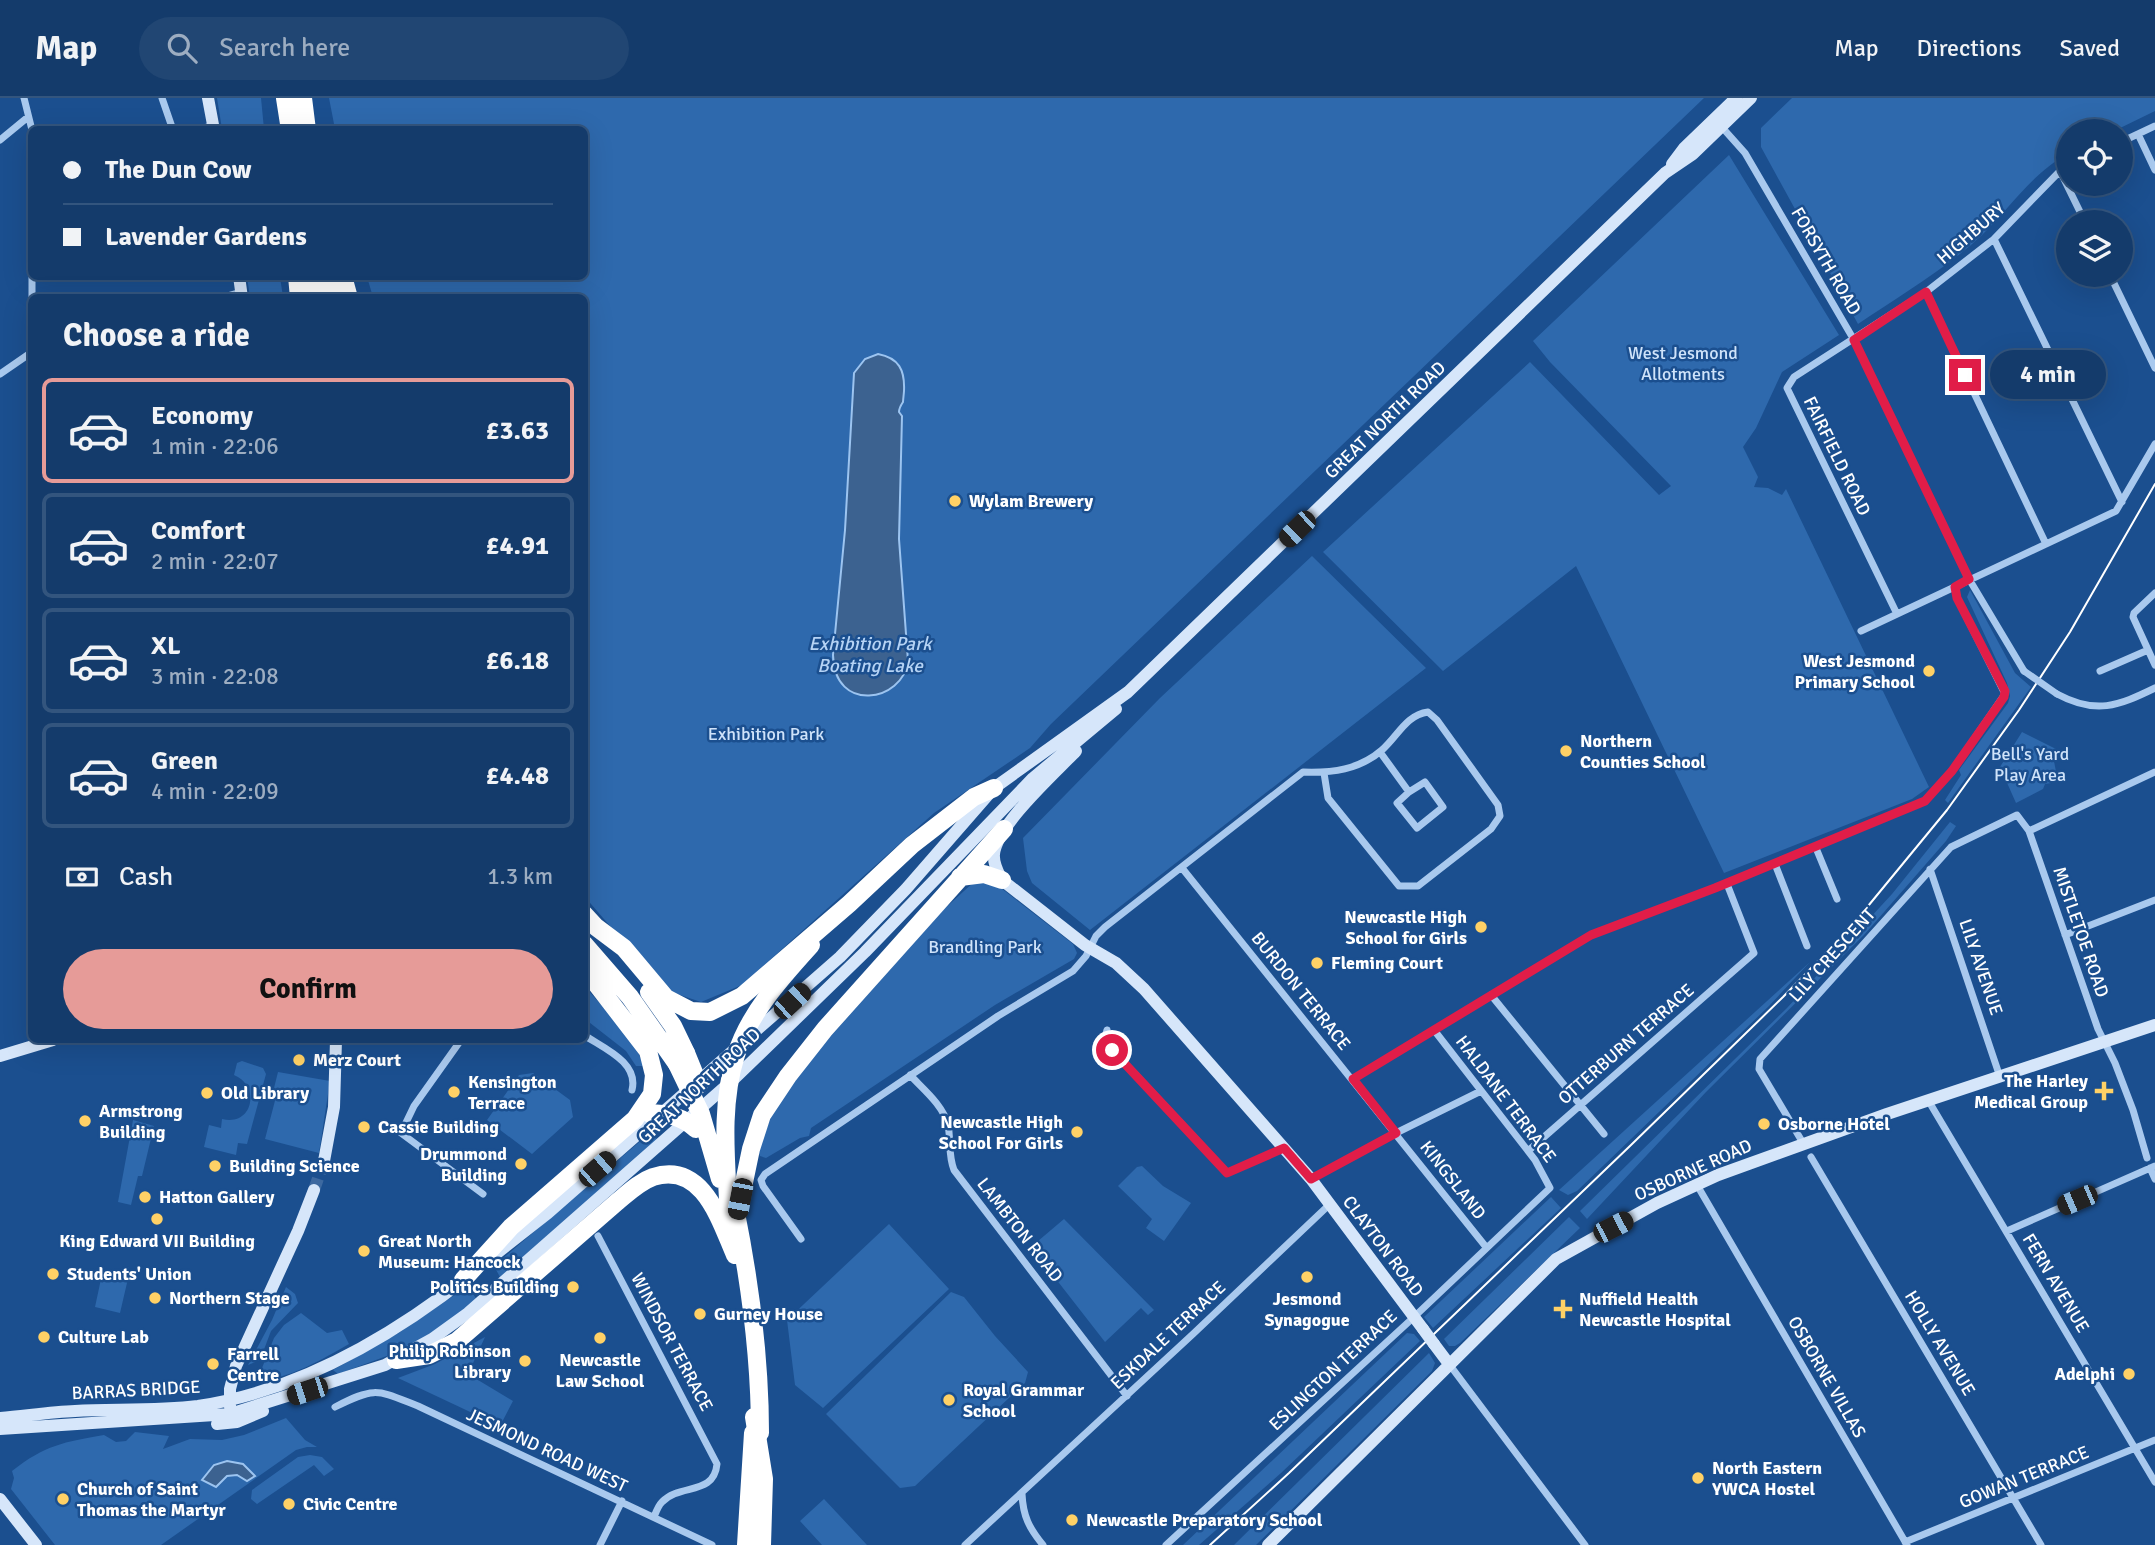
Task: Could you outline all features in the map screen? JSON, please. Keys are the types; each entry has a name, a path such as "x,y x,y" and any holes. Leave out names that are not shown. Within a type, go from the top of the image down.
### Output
{"highway":[{"path":"284,98 287,126"},
{"path":"303,98 306,126"},
{"path":"590,921 624,948 666,998 691,1011 710,1012 742,996 829,923 937,824 974,797 994,788"},
{"path":"733,1218 762,1115 788,1076 866,983 1004,829"},
{"path":"960,877 984,874 1002,880"},
{"path":"590,921 673,1026 733,1218 750,1293 760,1381 769,1476 764,1545"},
{"path":"764,1545 764,1479 735,1255 726,1112 735,1056 743,1036 763,1002 829,923"},
{"path":"588,949 682,1058 705,1100 722,1149 729,1179 733,1218"},
{"path":"588,973 636,1032 653,1063 652,1094 643,1117"},
{"path":"463,1280 511,1227 643,1117 660,1113 681,1119 696,1129 720,1159 729,1179"},
{"path":"396,1360 429,1355 457,1340 480,1323 617,1202 652,1177 672,1175 695,1184 713,1204 735,1255"},
{"path":"755,1545 761,1508 760,1381"},
{"path":"746,1545 754,1417"}],"main road":[{"path":"208,98 213,126"},
{"name":"GREAT NORTH ROAD","path":"1718,123 1736,98"},
{"name":"GREAT NORTH ROAD","path":"253,1395 333,1364 387,1333 463,1280 548,1213 840,957 906,888 994,788 1128,692 1665,173 1684,148 1751,98"},
{"name":"GREAT NORTH ROAD","path":"230,1414 396,1360 468,1313 691,1119 865,953 1033,778 1115,711 1128,692"},
{"path":"1002,880 996,869 994,854 1004,829 1115,711"},
{"name":"CLAYTON ROAD","path":"1002,880 1090,948 1129,973 1311,1179 1449,1364"},
{"name":"OSBORNE ROAD","path":"1268,1545 1556,1259 1593,1237 1696,1184 1803,1143 2155,1025"},
{"path":"0,1056 43,1043"},
{"path":"324,1161 334,1107 336,1043"},
{"path":"230,1414 236,1366 314,1190"},
{"name":"BARRAS BRIDGE","path":"0,1418 72,1411 178,1408 253,1395"},
{"path":"158,1420 188,1425 232,1422 257,1415 282,1399"},
{"name":"BARRAS BRIDGE","path":"0,1428 230,1414"},
{"path":"0,1428 21,1416"},
{"path":"0,1499 36,1545"}],"street":[{"path":"24,98 31,126"},
{"path":"162,98 172,126"},
{"path":"0,140 28,117"},
{"name":"FORSYTH ROAD","path":"1718,123 1745,153 1854,340 1969,579 2024,671 2077,704 2102,707 2122,704 2155,688"},
{"path":"2133,136 2155,126"},
{"path":"2138,134 2155,170"},
{"name":"HIGHBURY","path":"1854,340 1926,292 1994,239 2056,175"},
{"path":"1994,239 2122,502"},
{"path":"2116,287 2155,368"},
{"path":"1926,292 2046,544"},
{"name":"FAIRFIELD ROAD","path":"1854,340 1794,377 1787,388 1897,614"},
{"path":"0,374 28,355"},
{"path":"1861,631 2116,511 2155,444"},
{"path":"1353,1079 1591,935 1727,884 1925,801 1952,771 2004,697 2004,688 1960,604 1955,587"},
{"path":"2155,593 2133,617 2155,665"},
{"path":"2100,671 2148,650"},
{"path":"801,1239 763,1186 761,1180 765,1174 998,1016 1073,971 1105,927 1303,772 1347,770 1380,752 1416,714 1428,712 1437,720 1498,805 1500,816 1491,829 1418,886 1399,886 1328,798 1324,773"},
{"path":"1380,752 1409,792"},
{"path":"2029,831 2155,772"},
{"path":"1425,782 1443,807 1417,828 1397,803 1409,792 1425,782"},
{"name":"LILY CRESCENT","path":"1803,1143 1759,1069 1760,1059 1951,847 2017,815 2029,831"},
{"name":"MISTLETOE ROAD","path":"2029,831 2098,1029 2133,1110 2147,1158"},
{"path":"1816,848 1838,899"},
{"path":"1774,864 1807,946"},
{"name":"BURDON TERRACE","path":"1182,868 1396,1133"},
{"name":"LILY AVENUE","path":"1930,869 2000,1076"},
{"name":"OTTERBURN TERRACE","path":"1528,1151 1754,953 1727,884"},
{"path":"2066,935 2155,900"},
{"path":"1491,995 1604,1134"},
{"name":"HALDANE TERRACE","path":"1434,1030 1528,1151 1550,1188"},
{"path":"1107,1031 1104,1041 1227,1173 1284,1148"},
{"path":"588,1038 630,1069 634,1084 632,1090"},
{"path":"459,1043 414,1107 401,1133 483,1194"},
{"name":"LAMBTON ROAD","path":"910,1075 942,1110 948,1124 950,1159 954,1170 1127,1396"},
{"path":"1311,1179 1481,1091"},
{"name":"FERN AVENUE","path":"1928,1100 2155,1482"},
{"name":"KINGSLAND","path":"1396,1133 1486,1247"},
{"name":"HOLLY AVENUE","path":"1811,1157 2041,1545"},
{"path":"2007,1231 2153,1167 2155,1179"},
{"name":"OSBORNE VILLAS","path":"1696,1184 1906,1544"},
{"name":"ESLINGTON TERRACE","path":"1166,1545 1550,1188"},
{"name":"ESKDALE TERRACE","path":"965,1545 1330,1204"},
{"name":"WINDSOR TERRACE","path":"598,1236 718,1464 716,1475 710,1482 673,1494 661,1503 654,1517"},
{"name":"CLAYTON ROAD","path":"1449,1364 1585,1545"},
{"name":"JESMOND ROAD WEST","path":"335,1407 366,1392 381,1391 712,1545"},
{"name":"GOWAN TERRACE","path":"1906,1544 2155,1440"},
{"path":"1022,1494 1023,1512 1030,1527 1044,1545"},
{"path":"600,1545 622,1501"}],"green space":[{"path":"217,98 261,98 264,126 222,126"},
{"name":"Exhibition Park","path":"329,98 1704,98 1051,724 1030,748 934,813 742,985 701,1002 665,990 588,900 588,294 372,294 368,280 588,280 588,126 334,126"},
{"path":"1792,98 2155,98 2155,111 2133,122 2133,119 2056,119 2056,161 2033,180 1968,247 1938,271 1858,324 1761,147 1761,128"},
{"name":"West Jesmond Allotments","path":"1729,155 1839,335 1782,372 1756,428 1743,447 1758,477 1754,487 1768,488 1782,495 1786,489 1929,787 1912,799 1724,873 1576,566 1443,671 1323,552 1530,362 1659,495 1671,486 1550,362 1533,341"},
{"path":"247,280 280,280 283,294 250,294"},
{"path":"1312,556 1426,668 1090,930 1032,883 1027,871 1023,838 1160,698"},
{"path":"1970,590 2015,673 2031,687 1948,803 1945,800 1961,775 1959,770 2008,703 2010,696 2007,683 1967,597"},
{"name":"Bell's Yard Play Area","path":"2022,732 2056,749 2053,756 2058,782 2045,784 2043,789 2016,803 2000,767"},
{"path":"1950,822 1956,826 1946,841 1864,935 1706,1092 1587,1219 1580,1211 1787,1008 1892,894"},
{"name":"Brandling Park","path":"975,881 992,881 1073,944 1077,953 1074,959 995,1005 811,1128 809,1136 800,1138 766,1158 760,1156 758,1151 773,1112 814,1055 942,911"},
{"path":"1810,962 1769,1006 1577,1191 1568,1195 1559,1190"},
{"path":"588,990 632,1038 644,1066 636,1066 626,1051 588,1021"},
{"path":"242,1061 263,1068 266,1074 247,1144 238,1143 236,1155 204,1147 209,1125 221,1128 222,1119 233,1120 247,1111 250,1104 248,1088 243,1080 234,1075 237,1063"},
{"path":"278,1072 330,1081 319,1153 265,1139 277,1093 274,1088"},
{"path":"533,1073 570,1100 573,1117 532,1154 487,1120 519,1075"},
{"path":"133,1120 154,1126 142,1176 138,1176 131,1205 118,1202"},
{"path":"658,1126 656,1141 500,1277 494,1266"},
{"path":"1142,1166 1163,1186 1191,1203 1164,1241 1146,1228 1152,1219 1118,1186 1137,1167"},
{"path":"1551,1197 1561,1208 1433,1328 1424,1317"},
{"path":"1569,1217 1580,1228 1460,1343 1449,1346 1444,1339"},
{"path":"1064,1219 1154,1310 1148,1315 1141,1308 1105,1342 1031,1247"},
{"path":"889,1224 949,1289 823,1408 795,1385 787,1320"},
{"path":"128,1267 130,1270 120,1313 95,1307 101,1279"},
{"path":"468,1286 477,1300 445,1324 403,1350 338,1374 333,1370 400,1332"},
{"path":"286,1287 295,1294 298,1303 271,1331 260,1360 248,1365 272,1320"},
{"path":"951,1292 964,1297 1028,1372 1025,1383 915,1486 900,1488 826,1414"},
{"path":"301,1313 327,1333 342,1330 349,1344 296,1371 262,1381 262,1368 274,1338 284,1325"},
{"path":"1407,1333 1414,1334 1420,1341 1281,1473 1199,1545 1183,1545"},
{"path":"485,1337 468,1374 513,1401 500,1426 398,1378 435,1364"},
{"path":"1429,1353 1435,1363 1432,1371 1256,1545 1234,1545"},
{"path":"286,1418 305,1440 317,1447 296,1450 161,1545 55,1545 11,1489 14,1478 12,1471 35,1455 66,1443 104,1435 116,1442 126,1441 135,1432 169,1436 163,1449 190,1439 222,1440 244,1435"},
{"path":"298,1457 322,1457 334,1469 324,1476 314,1465 257,1504 251,1499 252,1490"},
{"path":"824,1499 867,1545 822,1545 800,1521"}],"water":[{"name":"Exhibition Park Boating Lake","path":"878,354 896,362 902,371 904,384 903,402 899,412 902,416 899,539 908,661 903,675 894,686 869,696 856,694 844,687 836,674 833,655 845,530 854,373 865,359"},
{"path":"227,1461 243,1464 255,1476 247,1481 237,1475 227,1476 216,1487 202,1480 214,1465"}],"tunnel":[{"path":"314,1190 324,1161"}],"tram line":[{"path":"1210,1545 1289,1473 1631,1145 1850,928 1947,810 2019,710 2070,632 2155,484"}],"place":[{"name":"Wylam Brewery","path":"955,501"},
{"name":"West Jesmond Primary School","path":"1929,671"},
{"name":"Northern Counties School","path":"1566,751"},
{"name":"Newcastle High School for Girls","path":"1481,927"},
{"name":"Fleming Court","path":"1317,963"},
{"name":"Merz Court","path":"299,1060"},
{"name":"The Harley Medical Group","path":"2104,1091"},
{"name":"Kensington Terrace","path":"454,1092"},
{"name":"Old Library","path":"207,1093"},
{"name":"Armstrong Building","path":"85,1121"},
{"name":"Osborne Hotel","path":"1764,1124"},
{"name":"Cassie Building","path":"364,1127"},
{"name":"Newcastle High School For Girls","path":"1077,1132"},
{"name":"Drummond Building","path":"521,1164"},
{"name":"Building Science","path":"215,1166"},
{"name":"Hatton Gallery","path":"145,1197"},
{"name":"King Edward VII Building","path":"157,1219"},
{"name":"Great North Museum: Hancock","path":"364,1251"},
{"name":"Students' Union","path":"53,1274"},
{"name":"Jesmond Synagogue","path":"1307,1277"},
{"name":"Politics Building","path":"573,1287"},
{"name":"Northern Stage","path":"155,1298"},
{"name":"Nuffield Health Newcastle Hospital","path":"1563,1309"},
{"name":"Gurney House","path":"700,1314"},
{"name":"Culture Lab","path":"44,1337"},
{"name":"Newcastle Law School","path":"600,1338"},
{"name":"Philip Robinson Library","path":"525,1361"},
{"name":"Farrell Centre","path":"213,1364"},
{"name":"Adelphi","path":"2129,1374"},
{"name":"Royal Grammar School","path":"949,1400"},
{"name":"North Eastern YWCA Hostel","path":"1698,1478"},
{"name":"Church of Saint Thomas the Martyr","path":"63,1499"},
{"name":"Civic Centre","path":"289,1504"},
{"name":"Newcastle Preparatory School","path":"1072,1520"}],"route":[{"path":"1112,1050 1227,1173 1284,1148 1311,1179 1396,1133 1353,1079 1591,935 1906,811 1933,795 2004,697 2005,691 1955,592 1958,584 1969,579 1854,340 1926,292 1965,375"}]}
